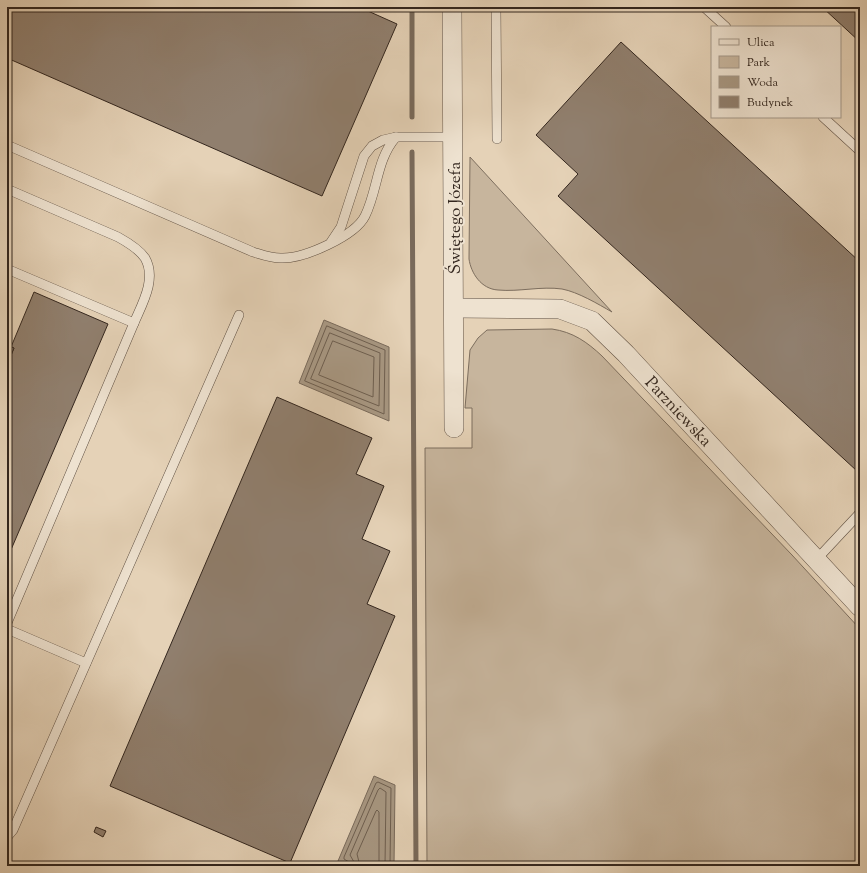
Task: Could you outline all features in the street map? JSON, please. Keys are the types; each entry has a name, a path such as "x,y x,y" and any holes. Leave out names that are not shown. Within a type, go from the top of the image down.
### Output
{"street":[{"name":"Świętego Józefa","path":"452,7 454,137 454,428"},
{"name":"Parzniewska","path":"454,308 560,309 592,321 626,354 860,607"}],"lane":[{"path":"496,7 497,139"},
{"path":"704,7 725,26"},
{"path":"824,118 860,151"},
{"path":"330,243 341,227 364,156 372,146 383,140 396,137 454,137"},
{"path":"7,144 259,254 283,258 297,256 330,243 346,235 356,227 364,218 370,205 383,156 388,146 396,137"},
{"path":"7,189 118,237 132,246 145,258 149,272 149,287 7,623"},
{"path":"7,269 134,323"},
{"path":"7,837 14,830 239,315"},
{"path":"817,559 860,514"},
{"path":"7,629 86,663"}],"green space":[{"path":"470,157 612,312 581,295 562,289 546,288 498,290 487,287 478,279 472,270 469,259"},
{"path":"487,330 560,330 579,338 602,356 792,555 860,629 860,866 427,866 425,448 472,448 472,408 465,408 470,350 478,338"}],"water":[{"path":"324,320 389,347 389,421 299,383"},
{"path":"374,776 395,785 394,866 349,866 338,861"}],"building":[{"path":"7,7 359,7 397,24 322,196 7,58"},
{"path":"822,7 860,7 860,42"},
{"path":"621,42 860,262 860,467 857,471 558,196 578,174 536,135"},
{"path":"34,292 108,324 7,559 7,365 14,348 11,347"},
{"path":"7,345 14,348 7,365"},
{"path":"277,397 372,438 356,474 384,486 362,539 390,551 367,604 395,616 290,863 110,786"},
{"path":"96,827 106,831 103,837 94,832"}],"waterway":[{"path":"412,7 412,117"},
{"path":"412,152 416,866"}]}
